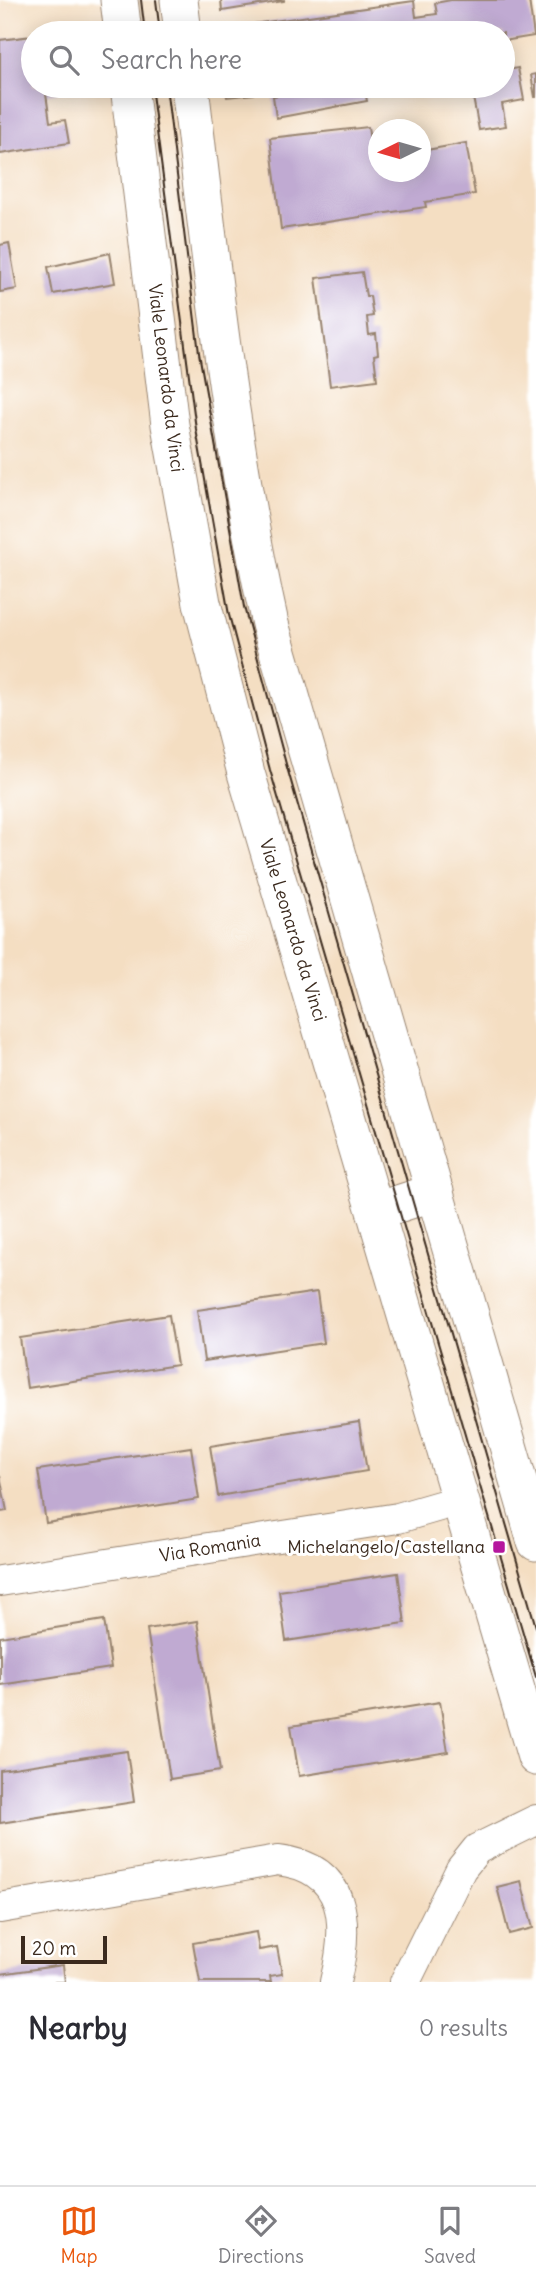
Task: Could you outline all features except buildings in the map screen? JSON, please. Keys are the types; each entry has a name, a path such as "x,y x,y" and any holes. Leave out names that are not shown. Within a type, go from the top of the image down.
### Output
{"street":[{"path":"119,0 122,21"},
{"path":"179,0 182,21"},
{"name":"Viale Leonardo da Vinci","path":"130,98 170,425 202,603 246,773 536,1756"},
{"path":"191,98 236,441 252,540 270,624 536,1542"},
{"path":"141,182 200,174"},
{"path":"376,1211 435,1192"},
{"name":"Via Romania","path":"0,1581 398,1518 460,1500"},
{"path":"405,1982 461,1870 477,1849 536,1820"},
{"path":"0,1908 278,1860 301,1863 321,1874 340,1902 344,1948 335,1982"}],"tram line":[{"path":"141,0 144,21"},
{"path":"156,0 159,21"},
{"path":"153,98 196,429 229,615 270,770 536,1677"},
{"path":"167,98 199,353 244,607 286,764 536,1627"}],"place":[{"name":"Michelangelo/Castellana","path":"499,1547"}]}
